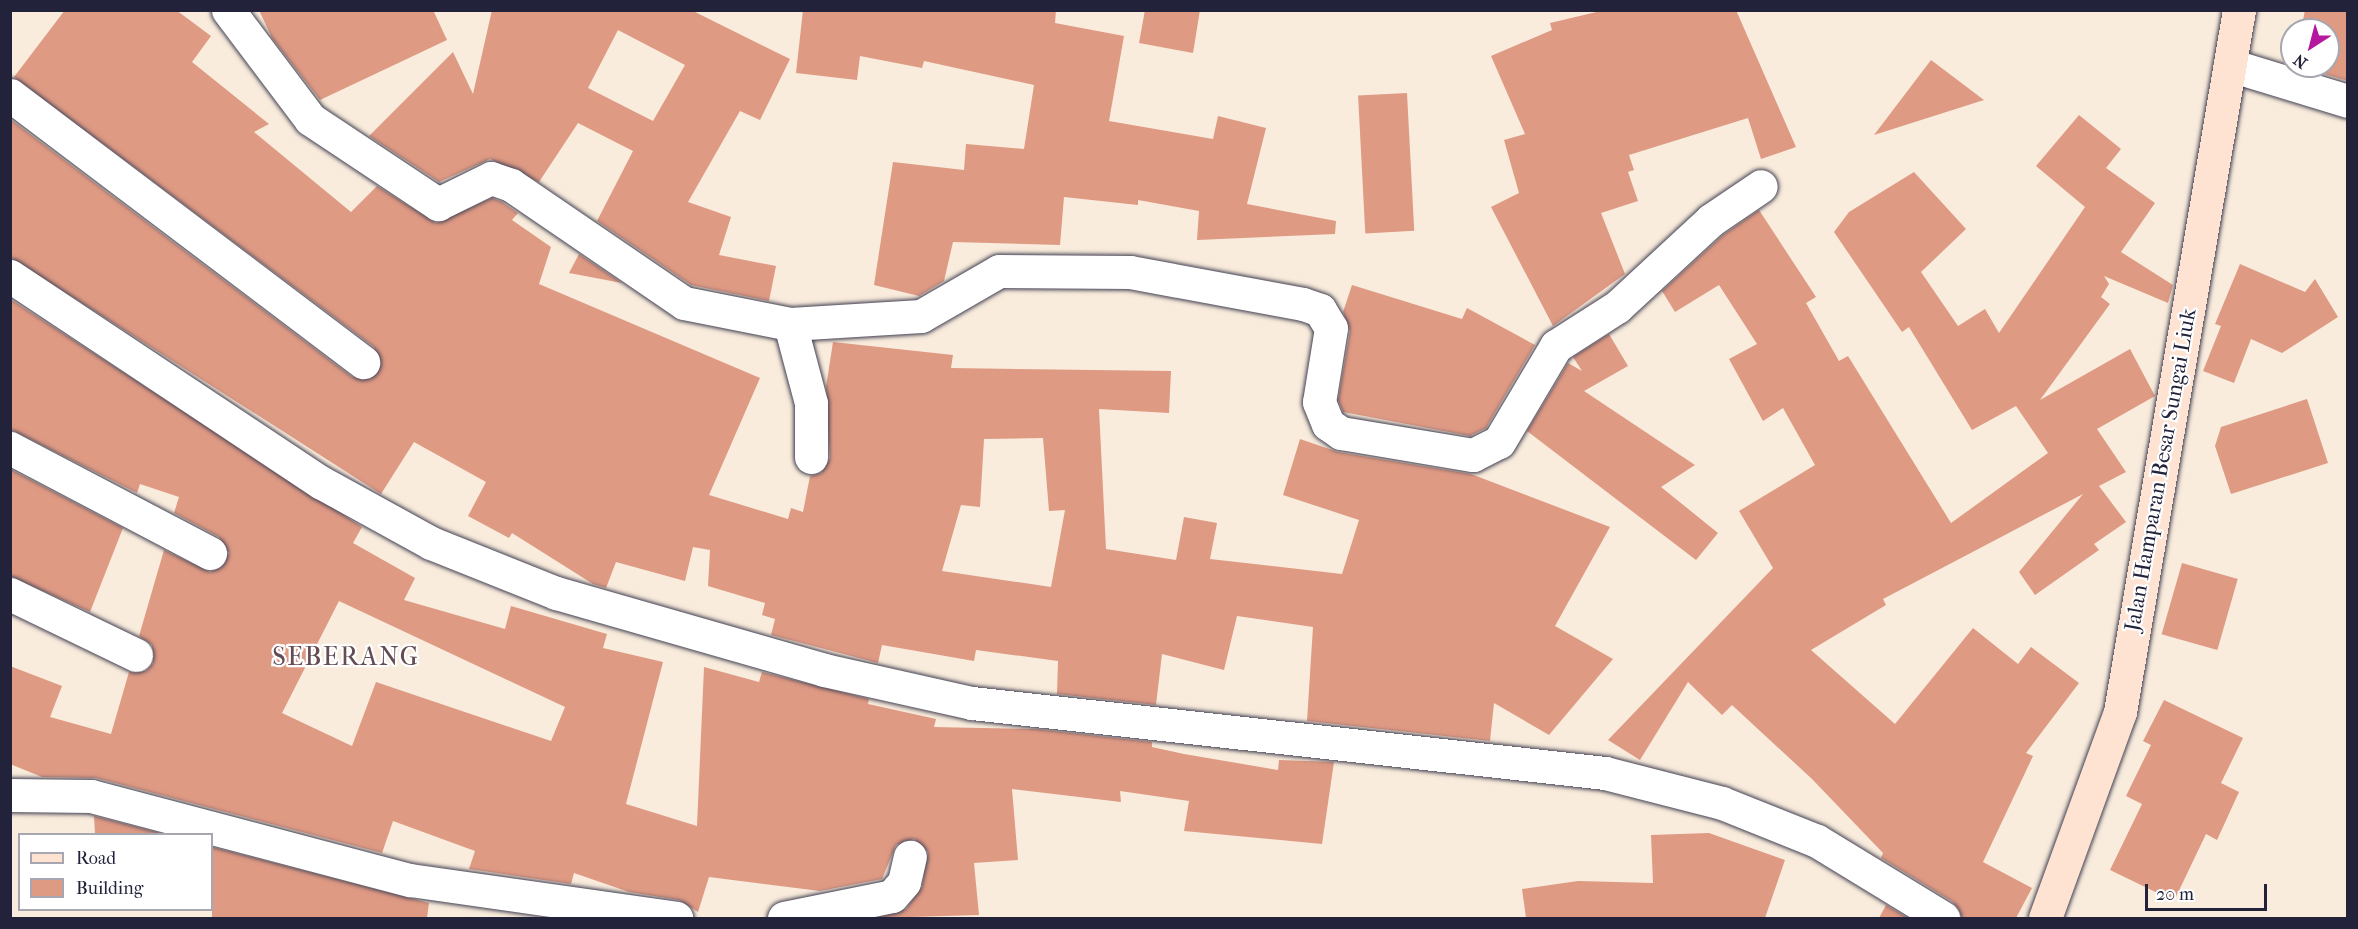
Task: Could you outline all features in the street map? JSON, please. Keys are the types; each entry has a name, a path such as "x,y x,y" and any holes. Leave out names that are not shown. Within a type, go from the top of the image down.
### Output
{"street":[{"path":"228,10 310,119 438,204 490,178 511,186 684,303 790,324 921,316 999,271 1130,272 1303,304 1320,310 1331,327 1319,402 1328,424 1341,433 1473,454 1498,442 1556,346 1617,307 1711,220 1761,186"},
{"name":"Jalan Hamparan Besar Sungai Liuk","path":"2044,918 2120,712 2239,10"},
{"path":"2230,65 2348,101"},
{"path":"10,95 363,362"},
{"path":"10,276 322,483 430,543 556,593 824,669 972,703 1605,773 1722,803 1817,841 1942,918"},
{"path":"790,324 812,403 812,457"},
{"path":"10,448 210,553"},
{"path":"10,594 136,656"},
{"path":"10,795 91,796 410,880 676,918"},
{"path":"784,918 892,896 904,882 910,858"}],"building":[{"path":"65,10 176,10 211,36 192,62 269,124 254,132 351,212 377,186 436,223 492,198 502,202 518,213 512,220 551,247 539,284 760,378 709,495 788,519 791,508 803,512 810,476 821,473 830,458 826,387 833,342 953,355 951,368 1171,371 1169,413 1099,409 1106,549 1176,560 1184,517 1217,523 1210,559 1342,574 1359,520 1283,495 1300,439 1338,452 1471,474 1610,527 1555,626 1613,659 1549,735 1494,703 1490,741 1307,721 1313,627 1237,616 1224,670 1162,654 1156,705 1057,694 1058,661 976,650 974,661 882,645 878,663 771,635 775,619 762,615 765,603 708,586 710,550 693,547 685,581 616,562 606,588 593,584 512,533 509,538 468,516 486,482 414,442 381,494 10,257 10,119 352,377 370,379 381,365 374,347 14,77","holes":["1043,438 1049,511 1065,510 1051,587 942,571 961,505 980,507 984,439"]},
{"path":"259,10 433,10 447,40 320,100 272,38"},
{"path":"492,10 691,10 790,59 760,120 740,111 688,202 731,217 719,255 776,266 769,301 691,285 597,221 633,151 578,123 539,182 490,159 439,182 369,136 453,52 473,94","holes":["618,30 685,65 653,121 588,88"]},
{"path":"803,10 1056,10 1055,23 1124,36 1109,121 1213,139 1218,116 1266,128 1247,204 1336,221 1335,234 1197,240 1199,211 1138,200 1138,205 1064,197 1060,245 953,242 944,281 919,296 874,285 893,162 964,170 966,144 1024,149 1034,85 924,61 922,68 860,56 857,80 796,73"},
{"path":"1145,10 1200,10 1193,53 1139,43"},
{"path":"1605,10 1736,10 1796,147 1761,159 1748,118 1629,155 1634,170 1628,172 1638,201 1601,213 1625,274 1553,326 1491,207 1519,193 1504,140 1525,134 1491,56 1552,30 1550,23"},
{"path":"2305,10 2348,10 2348,81 2338,78 2340,78 2340,18 2303,18"},
{"path":"1931,60 1984,100 1874,135"},
{"path":"1407,93 1414,231 1365,233 1358,96"},
{"path":"2079,115 2121,149 2106,168 2155,203 2121,252 2173,285 2168,303 2104,276 2109,284 2101,297 2110,304 2040,400 2130,349 2155,396 2097,429 2126,472 2099,486 2126,522 2094,544 2099,550 2035,595 2019,572 2083,494 1883,599 1886,605 1811,650 1895,724 1973,628 2018,664 2031,647 2079,683 2026,753 2033,756 1983,862 2032,888 2016,918 1962,918 1953,902 1881,858 1883,853 1812,779 1732,705 1722,715 1688,682 1640,760 1608,740 1773,568 1739,511 1815,465 1783,408 1763,421 1729,359 1757,344 1719,285 1675,312 1662,291 1723,235 1759,210 1816,297 1806,303 1839,361 1848,356 1951,523 2048,453 2016,406 1972,430 1909,327 1902,332 1834,232 1849,212 1914,172 1966,229 1921,272 1958,326 1985,309 1999,333 2085,207 2036,166"},
{"path":"579,254 622,283 569,273"},
{"path":"2240,264 2305,292 2315,279 2338,317 2282,353 2251,339 2234,383 2203,371 2221,326 2215,324"},
{"path":"1352,285 1462,319 1467,308 1535,345 1486,428 1470,436 1343,412 1338,400 1350,331 1343,312"},
{"path":"10,299 362,527 353,543 415,578 404,600 505,629 511,606 607,634 603,648 663,662 626,804 697,826 704,667 759,682 762,672 869,699 868,704 936,719 934,727 1036,729 1152,742 1152,747 1278,770 1279,760 1334,762 1322,844 1184,831 1189,801 1120,791 1121,802 1012,789 1018,860 974,863 979,915 875,918 906,909 922,887 928,852 914,839 896,845 882,879 820,891 709,877 698,912 679,900 629,892 574,873 571,884 469,869 475,851 393,821 382,853 96,778 42,777 10,764 10,666 62,686 50,717 111,734 129,672 146,671 153,663 152,645 139,636 164,550 210,572 220,568 229,553 219,537 174,513 179,497 140,484 137,493 10,429","holes":["339,601 565,707 551,741 376,682 352,746 282,713"]},
{"path":"1609,334 1628,366 1584,391 1695,465 1661,487 1718,533 1696,560 1527,431 1568,363 1582,371 1573,357"},
{"path":"2307,399 2328,463 2231,494 2215,446 2221,427"},
{"path":"10,469 123,528 90,612 10,576"},
{"path":"2182,563 2238,579 2217,650 2162,634"},
{"path":"2164,700 2243,738 2221,783 2239,792 2217,840 2206,834 2174,901 2110,870 2142,804 2126,796 2151,745 2143,741"},
{"path":"94,816 160,833 95,833"},
{"path":"1709,833 1785,860 1765,918 1526,918 1522,889 1578,881 1653,883 1651,835"},
{"path":"213,847 429,903 427,918 212,918"},
{"path":"1886,905 1908,918 1879,918"}],"district":[{"name":"SEBERANG","path":"346,657"}]}
